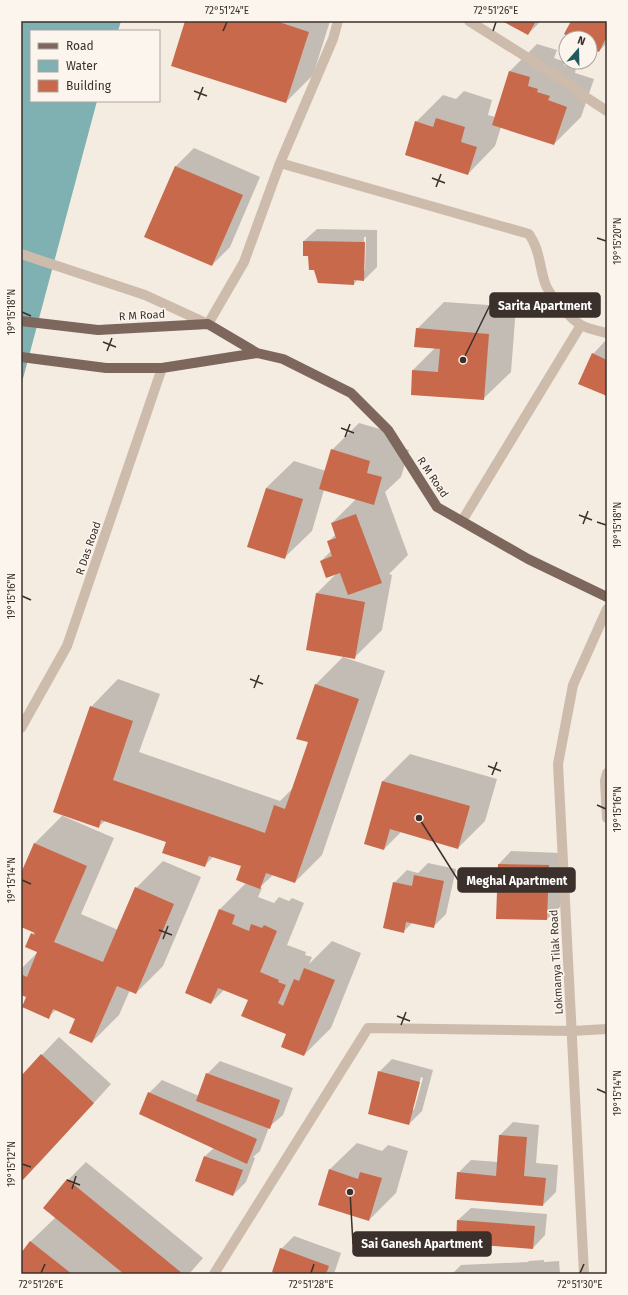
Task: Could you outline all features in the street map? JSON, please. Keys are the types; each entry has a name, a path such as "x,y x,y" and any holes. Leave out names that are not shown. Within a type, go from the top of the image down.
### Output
{"main road":[{"name":"R M Road","path":"21,321 98,330 208,324 257,353 283,359 351,393 388,430 437,507 528,559 607,597"},
{"name":"R M Road","path":"21,357 106,368 162,368 257,353"}],"street":[{"path":"21,254 145,295 208,324 244,262 280,163 333,39 338,21"},
{"path":"469,21 571,85 578,92 607,111"},
{"path":"280,163 529,234 537,248 545,285 570,316 581,325 607,333"},
{"path":"462,521 581,325"},
{"name":"R Das Road","path":"21,728 67,646 162,368"},
{"name":"Lokmanya Tilak Road","path":"584,1274 558,764 573,685 607,609"},
{"path":"607,773 605,782 607,818"},
{"path":"214,1274 368,1028 572,1031 607,1029"}],"water":[{"path":"21,21 121,21 118,30 30,30 30,102 97,102 21,386"}],"building":[{"path":"185,21 276,21 309,32 286,103 171,66"},
{"path":"502,21 536,21 528,35"},
{"path":"571,21 607,21 607,36 599,52 598,30 566,30"},
{"path":"509,71 530,77 528,86 538,89 537,92 550,96 548,100 567,107 554,145 492,125"},
{"path":"436,118 465,127 461,142 477,147 468,175 405,155 415,121 433,127"},
{"path":"175,166 243,195 212,266 144,237"},
{"path":"303,241 365,242 364,281 354,280 354,285 318,283 314,270 309,270 308,256 303,256"},
{"path":"416,328 489,334 484,400 411,395 412,370 438,372 440,349 414,347"},
{"path":"592,353 607,360 607,396 578,384"},
{"path":"331,449 370,461 367,473 382,477 374,505 319,489"},
{"path":"266,488 303,499 285,559 247,547"},
{"path":"356,514 382,583 348,595 340,573 326,578 320,561 332,556 327,541 336,538 331,523"},
{"path":"316,593 365,602 355,659 306,650"},
{"path":"315,684 359,699 295,883 266,873 260,889 236,880 241,866 209,856 205,867 162,853 166,842 101,820 99,828 53,812 90,706 133,721 113,780 265,833 274,805 285,809 308,742 296,739"},
{"path":"382,781 470,806 458,849 390,829 384,850 364,844"},
{"path":"34,843 87,866 54,942 103,962 135,887 174,904 136,994 117,986 92,1043 69,1033 75,1019 53,1009 49,1019 22,1007 26,997 21,995 21,974 27,977 37,952 25,947 31,933 34,935 35,933 21,927 21,873"},
{"path":"498,864 549,865 547,920 496,919"},
{"path":"414,875 444,881 434,928 406,922 404,933 383,928 393,882 412,886"},
{"path":"219,909 235,915 232,924 249,931 251,924 262,928 264,925 277,931 260,972 279,980 278,982 286,985 278,1003 283,1006 294,979 299,981 304,968 335,980 304,1056 281,1047 286,1034 241,1016 248,1000 218,988 211,1004 185,993"},
{"path":"41,1054 94,1103 21,1182 21,1076"},
{"path":"378,1071 420,1082 409,1125 368,1114"},
{"path":"206,1073 280,1100 270,1129 196,1101"},
{"path":"148,1092 257,1139 247,1164 139,1114"},
{"path":"499,1135 527,1137 524,1176 546,1178 543,1206 455,1199 457,1172 496,1176"},
{"path":"204,1156 243,1170 233,1196 195,1181"},
{"path":"329,1169 358,1179 360,1172 382,1178 369,1221 318,1205"},
{"path":"67,1179 183,1274 124,1274 43,1208"},
{"path":"457,1220 535,1226 533,1249 456,1243"},
{"path":"30,1241 72,1274 21,1274 21,1253"},
{"path":"280,1248 329,1266 326,1274 276,1274 272,1272"}],"place":[{"name":"Sarita Apartment","path":"463,360"},
{"name":"Meghal Apartment","path":"419,818"},
{"name":"Sai Ganesh Apartment","path":"350,1192"}]}
